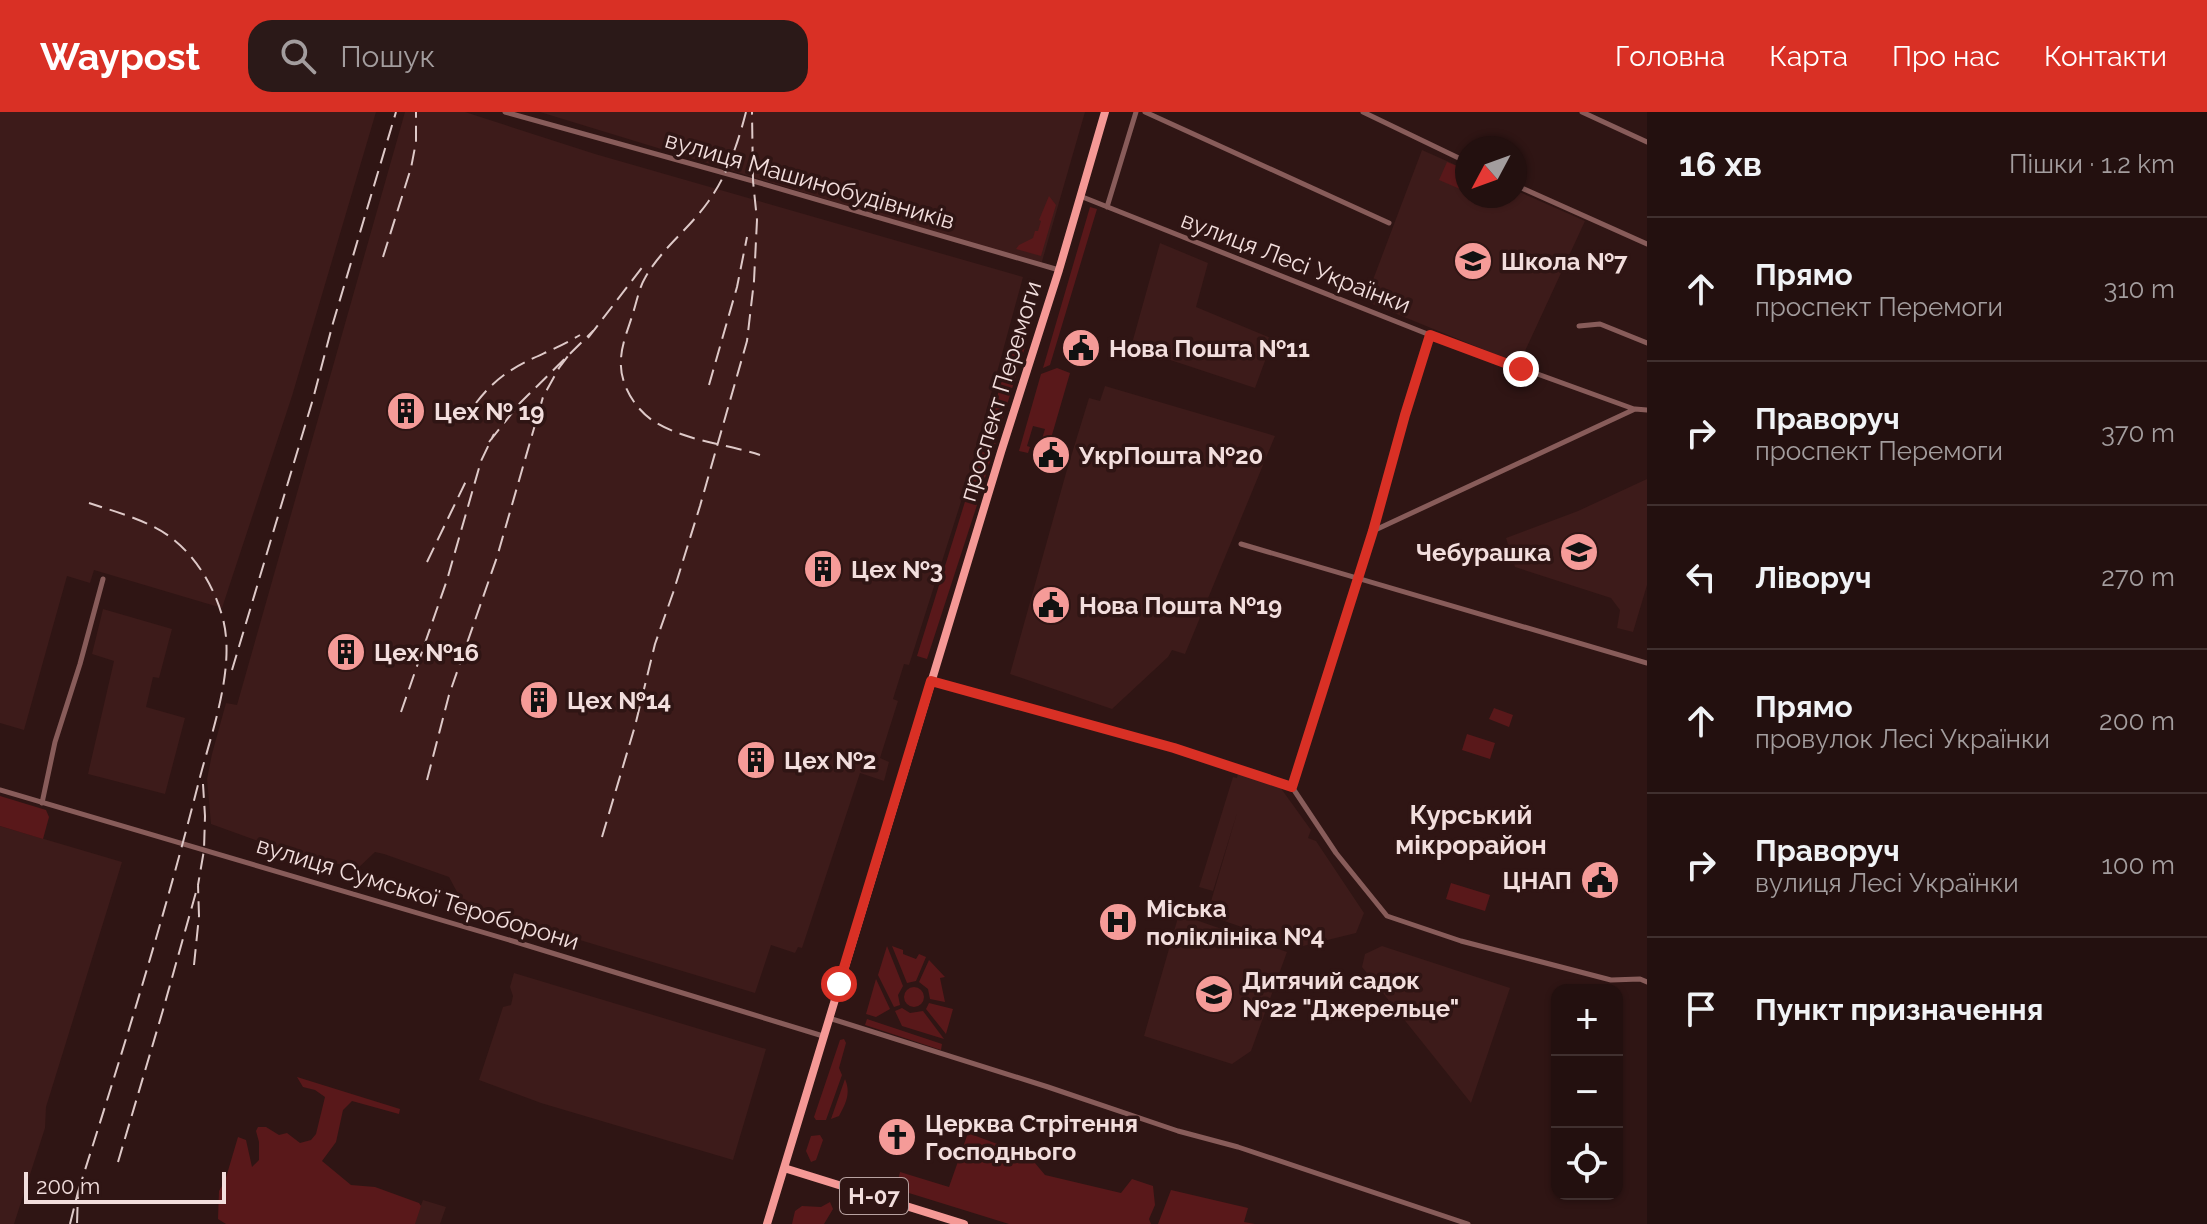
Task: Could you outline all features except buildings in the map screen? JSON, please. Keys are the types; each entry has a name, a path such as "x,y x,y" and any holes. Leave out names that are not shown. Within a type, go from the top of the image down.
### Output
{"main road":[{"name":"проспект Перемоги","path":"767,1224 1105,112"},
{"name":"Н-07","path":"784,1168 964,1224"}],"street":[{"name":"вулиця Машинобудівників","path":"505,112 1059,270"},
{"path":"1107,207 1136,112"},
{"path":"1145,112 1389,223"},
{"path":"1363,112 1455,156"},
{"path":"1582,112 1647,142"},
{"path":"1527,190 1647,244"},
{"name":"вулиця Лесі Українки","path":"1079,196 1430,335 1635,409 1647,410"},
{"path":"1579,326 1600,324 1647,343"},
{"path":"1292,787 1373,531 1430,335"},
{"path":"1373,531 1635,409"},
{"path":"1241,544 1647,663"},
{"path":"42,803 55,742 103,579"},
{"path":"931,681 1174,748 1292,787 1336,853 1387,916 1461,941 1611,980 1640,979 1647,982"},
{"name":"вулиця Сумської Тероборони","path":"0,790 823,1036"},
{"path":"829,1018 1178,1131 1238,1147 1468,1224"}],"shaded area":[{"path":"0,112 376,112 292,396 222,608 94,570 90,583 67,576 24,730 0,723"},
{"path":"405,112 465,112 595,154 1023,277 966,486 909,665 904,664 893,699 898,701 880,758 889,762 884,781 860,773 802,948 798,947 795,953 771,945 755,993 464,905 449,877 384,854 375,852 357,869 272,846 211,824 207,779 212,754 226,703 237,705"},
{"path":"540,112 1085,112 1041,265"},
{"name":"Школа №7","path":"1422,150 1455,165 1455,208 1527,208 1527,195 1585,221 1519,364 1365,301"},
{"path":"1447,162 1455,165 1455,187 1439,180"},
{"path":"1049,196 1056,205 1041,256 1016,249 1038,231"},
{"path":"1090,207 1097,209 1050,365 1043,368"},
{"path":"1160,243 1208,263 1196,307 1273,339 1255,388 1131,347"},
{"path":"1014,341 1026,344 1001,424 990,420"},
{"path":"1057,368 1070,373 1045,459 1034,455 1045,429 1033,426 1028,453 1019,451 1041,374"},
{"path":"1105,386 1275,436 1185,654 1172,650 1112,709 1010,674 1089,398 1100,401"},
{"path":"987,429 999,432 985,478 978,483 970,482"},
{"name":"Чебурашка","path":"1647,479 1647,585 1633,632 1617,628 1620,610 1611,598 1515,567 1506,538 1578,511"},
{"path":"968,492 975,495 977,505 927,659 917,656"},
{"path":"103,609 172,629 159,678 153,677 146,707 185,718 165,794 88,774 114,661 92,654"},
{"path":"1494,708 1513,715 1509,727 1489,719"},
{"path":"1467,734 1495,743 1490,759 1462,750"},
{"path":"1238,773 1280,787 1311,830 1308,838 1316,841 1364,913 1356,933 1299,947 1207,915 1237,813 1213,891 1199,887 1233,777 1237,778"},
{"path":"0,796 46,810 49,817 43,839 0,826"},
{"path":"0,826 122,862 46,1107 45,1128 14,1224 0,1224"},
{"path":"1451,883 1490,895 1485,911 1446,899"},
{"name":"Дитячий садок №22 \"Джерельце\"","path":"1179,914 1287,952 1251,1051 1232,1064 1144,1036"},
{"path":"887,946 903,986 898,995 900,1005 894,1007 878,975"},
{"path":"892,946 916,959 919,954 926,957 916,981 907,983"},
{"path":"1382,946 1510,988 1471,1103 1362,967 1365,954"},
{"path":"929,960 945,977 940,978 945,1002 930,999 928,989 919,982"},
{"path":"514,973 766,1049 733,1160 541,1103 479,1080 503,1007 511,1005 513,996 510,987"},
{"path":"876,979 890,1009 876,1017 866,1014"},
{"path":"914,987 921,990 924,997 921,1004 914,1007 907,1004 904,997 907,990"},
{"path":"929,1003 953,1009 946,1034 926,1009"},
{"path":"902,1008 910,1013 923,1011 944,1039 902,1026 895,1011"},
{"path":"867,1019 942,1044 941,1050 865,1025"},
{"path":"844,1039 846,1043 839,1068 842,1075 826,1120 816,1120 814,1117 840,1040"},
{"path":"297,1077 400,1109 399,1114 352,1101 343,1110 336,1142 322,1161 351,1185 375,1187 419,1203 421,1206 415,1224 226,1224 218,1219 219,1191 238,1137 246,1140 252,1167 259,1160 258,1127 266,1127 279,1135 287,1133 300,1143 311,1140 316,1134 325,1097 303,1087"},
{"path":"845,1079 848,1089 846,1102 839,1116 831,1119"},
{"path":"968,1133 1029,1156 1045,1175 1121,1193 1132,1179 1153,1186 1155,1205 1149,1219 1151,1224 1009,1224 896,1189 900,1172 949,1187"},
{"path":"820,1135 823,1140 816,1160 811,1162 806,1151 811,1136"},
{"path":"1171,1190 1248,1208 1244,1222 1255,1224 1158,1224"},
{"path":"423,1200 446,1207 440,1224 414,1224"},
{"path":"830,1202 833,1209 824,1224 792,1224 795,1211 802,1206 821,1207"}],"railway":[{"path":"232,670 396,112"},
{"path":"383,257 411,168 416,142 416,112"},
{"path":"746,112 731,159 715,192 659,258 643,282 624,342 621,369 630,395 655,422 693,438 760,455"},
{"path":"602,837 635,726 655,644 700,506 747,341 757,220 752,112"},
{"path":"709,385 737,287 747,237"},
{"path":"588,338 644,265"},
{"path":"489,442 520,403 593,331"},
{"path":"476,403 512,370 580,335"},
{"path":"427,780 449,695 497,557 543,397 571,352"},
{"path":"401,712 447,580 481,461 494,434"},
{"path":"427,562 467,479"},
{"path":"78,1192 171,887 215,724 226,660 226,639 219,605 206,577 188,553 152,526 89,503"},
{"path":"194,965 199,916 198,885 204,850 203,784"},
{"path":"118,1162 198,885"},
{"path":"70,1224 78,1192 77,1224"}],"place":[{"name":"Школа №7","path":"1473,261"},
{"name":"Нова Пошта №11","path":"1081,348"},
{"name":"Цех № 19","path":"406,411"},
{"name":"УкрПошта №20","path":"1051,455"},
{"name":"Чебурашка","path":"1579,552"},
{"name":"Цех №3","path":"823,569"},
{"name":"Нова Пошта №19","path":"1051,605"},
{"name":"Цех №16","path":"346,652"},
{"name":"Цех №14","path":"539,700"},
{"name":"Цех №2","path":"756,760"},
{"name":"ЦНАП","path":"1600,880"},
{"name":"Міська поліклініка №4","path":"1118,922"},
{"name":"Дитячий садок №22 \"Джерельце\"","path":"1214,994"},
{"name":"Церква Стрітення Господнього","path":"897,1137"}],"district":[{"name":"Курський мікрорайон","path":"1471,830"}],"route":[{"path":"839,984 931,681 1174,748 1292,787 1373,531 1430,335 1521,369"}]}
